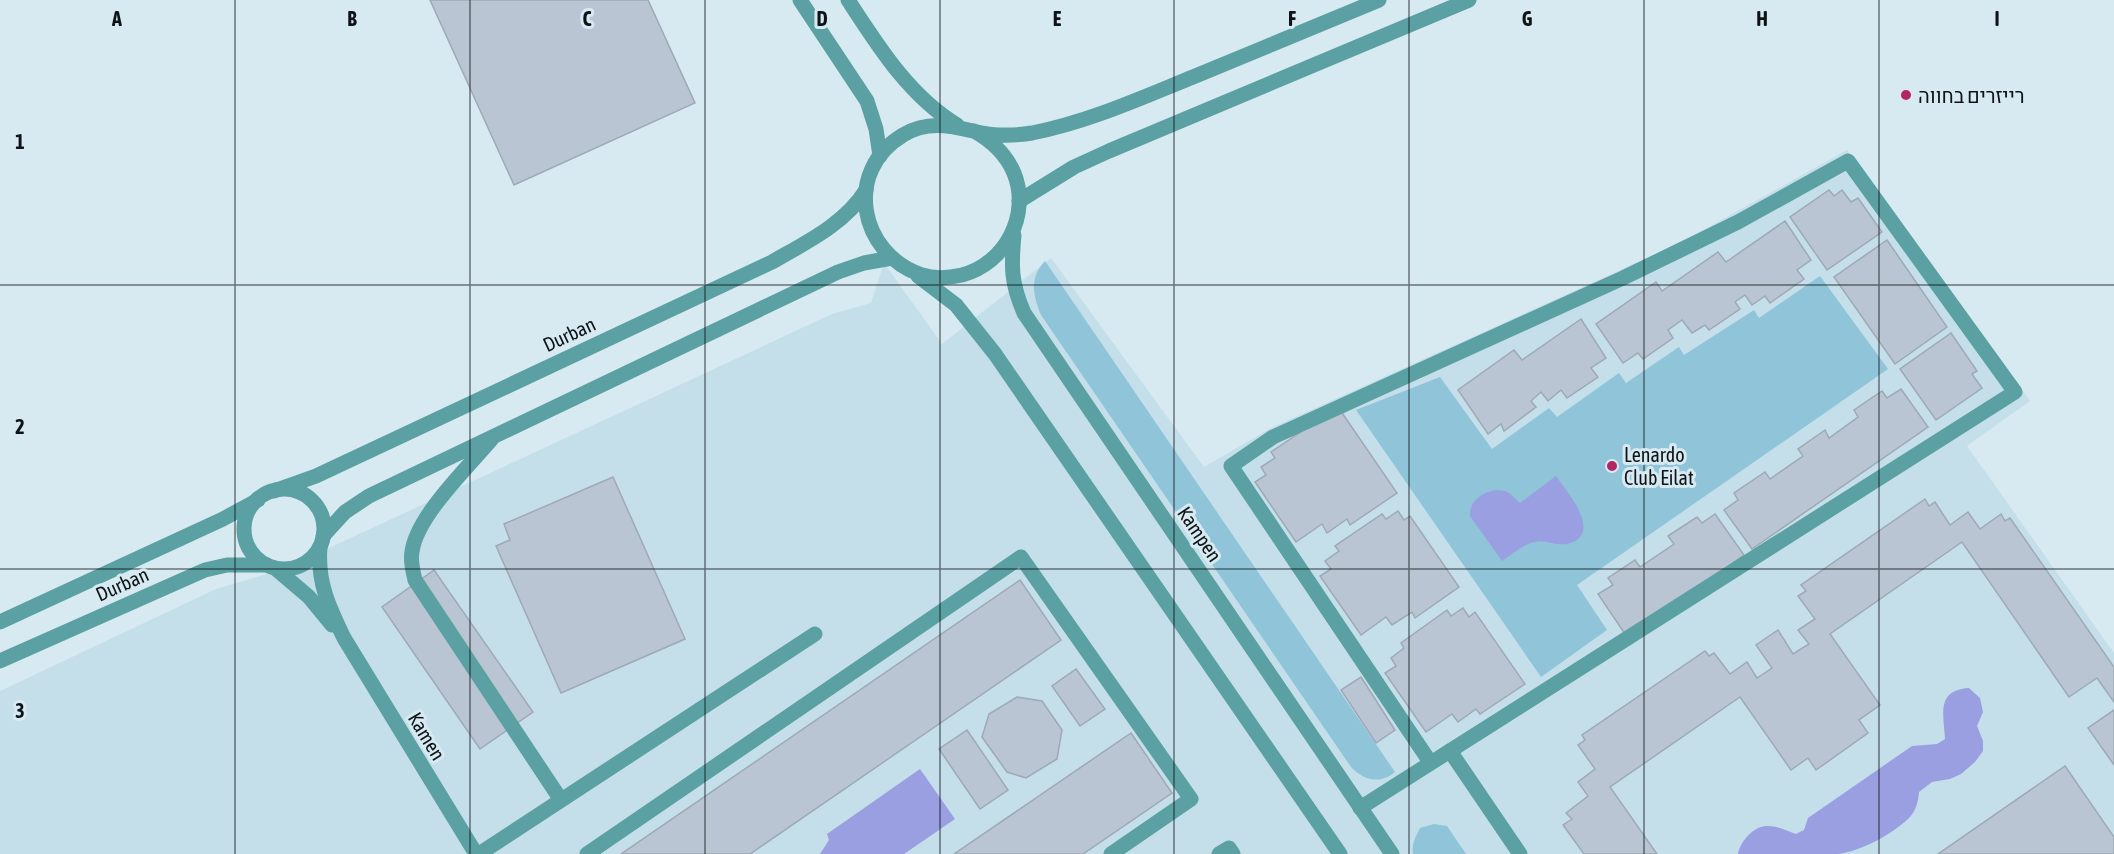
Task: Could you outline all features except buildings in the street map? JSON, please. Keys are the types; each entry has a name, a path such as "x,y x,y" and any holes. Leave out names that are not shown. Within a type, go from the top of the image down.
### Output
{"street":[{"path":"800,0 867,101 876,129 880,156"},
{"path":"848,0 878,45 908,83 939,114 993,144 1008,162 1015,175 1019,201 1016,223 1004,246 994,258 969,273 940,278 911,271"},
{"path":"1340,854 995,354 956,305 892,258 876,241 866,213 866,190 872,169 880,156 890,144 915,129 945,124 1003,135 1032,133 1080,120 1136,100 1379,0"},
{"path":"1019,201 1074,167 1109,151 1469,0"},
{"path":"1360,808 2015,392 1848,161 1737,222 1623,278 1278,434 1231,466 1430,762"},
{"name":"Durban","path":"274,491 316,476 772,262 837,222 857,203 866,190"},
{"name":"Kampen","path":"1016,223 1011,260 1013,282 1024,313 1392,854"},
{"path":"321,541 322,518 317,507 298,492 286,489 274,491 258,500 247,514 244,526 245,538 249,549 257,558 271,567 293,568 302,565 311,559 321,541 345,512 369,496 838,272 864,263 892,258"},
{"path":"495,435 424,519 414,541 411,553 412,566 415,580 561,800"},
{"name":"Durban","path":"0,622 223,519 258,500"},
{"name":"Kamen","path":"321,541 318,566 331,611 344,638 477,854"},
{"path":"587,854 1021,557 1191,799 1111,854"},
{"name":"Durban","path":"0,662 205,570 236,564 271,567"},
{"name":"Kamen","path":"271,567 309,597 344,638"},
{"path":"477,854 815,634"},
{"path":"1450,751 1520,854"},
{"path":"1220,854 1228,848 1233,854"}],"shaded area":[{"path":"1847,150 2030,401 1967,446 2114,653 2114,854 0,854 0,691 216,589 284,569 832,314 871,303 884,263 942,344 1051,258 1204,467 1271,428 1680,243"},
{"path":"1045,261 1395,772 1378,780 1366,778 1351,767 1041,315 1034,287 1036,274"},
{"path":"1820,276 1888,369 1577,585 1607,630 1541,677 1356,410 1440,377 1492,449 1549,408 1557,417 1619,373 1626,383 1679,347 1684,355 1754,310 1759,318"},
{"path":"1434,824 1447,826 1466,854 1413,854 1413,844 1420,828"}],"water":[{"path":"1556,476 1580,513 1583,532 1578,539 1567,544 1542,541 1530,543 1502,561 1470,516 1473,504 1486,493 1499,490 1507,492 1520,503"},
{"path":"1969,688 1980,698 1983,712 1977,726 1983,741 1983,751 1975,762 1961,774 1950,779 1932,782 1919,792 1913,812 1894,830 1867,845 1839,854 1738,854 1745,840 1758,828 1772,826 1796,834 1804,830 1808,818 1912,746 1937,744 1945,739 1943,713 1946,699 1958,690"},
{"path":"920,769 955,819 904,854 820,854 829,840 827,834"}],"place":[{"name":"רייזרים בחווה","path":"1906,95"},
{"name":"Lenardo Club Eilat","path":"1612,466"}]}
